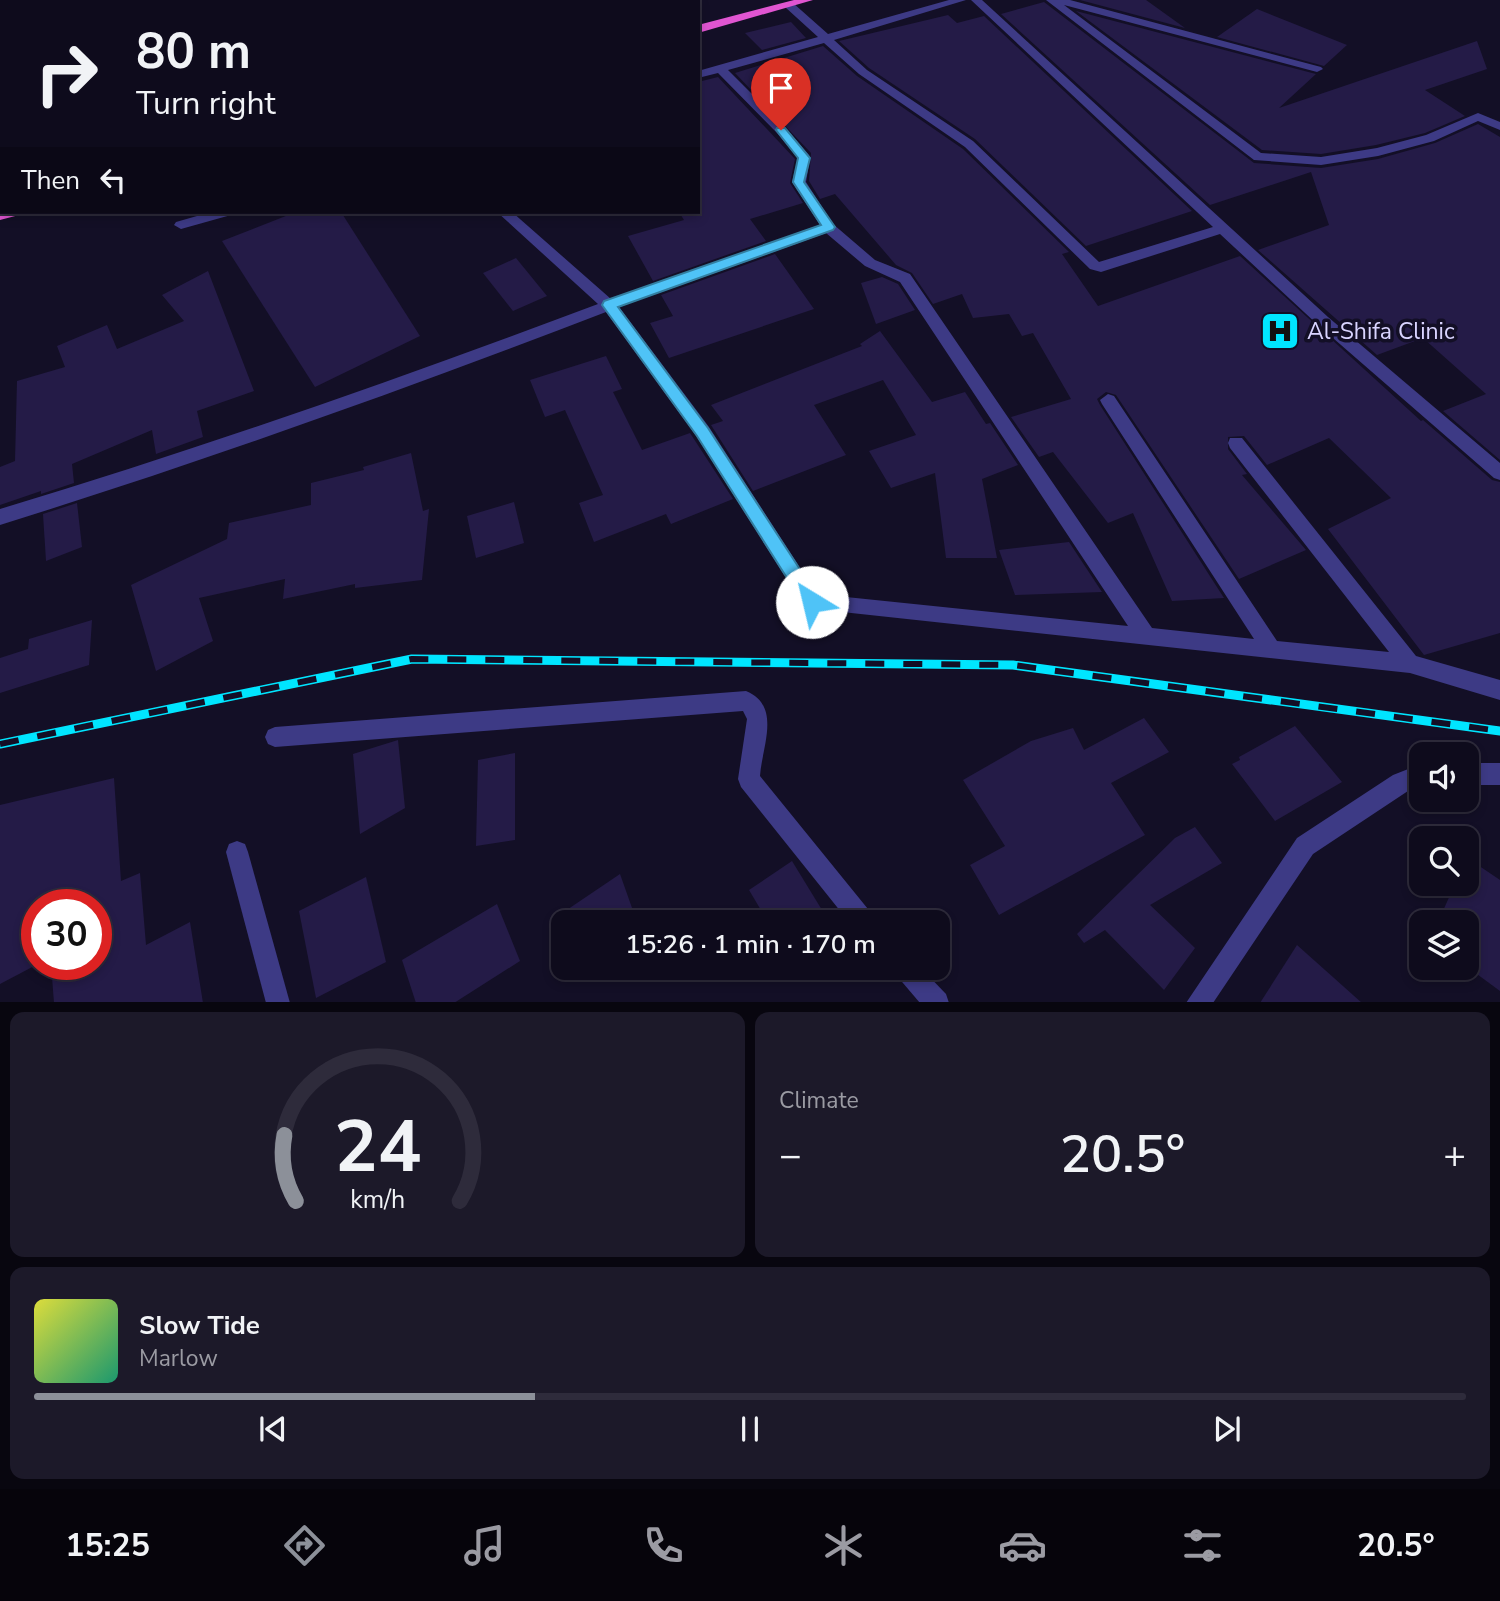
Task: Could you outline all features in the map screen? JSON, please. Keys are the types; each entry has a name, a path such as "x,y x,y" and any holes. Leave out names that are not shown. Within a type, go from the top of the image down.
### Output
{"highway":[{"path":"700,28 807,0"}],"street":[{"path":"700,74 961,0"},
{"path":"976,0 1323,321 1500,473"},
{"path":"1051,0 1258,157 1321,160 1378,152 1430,138 1478,117 1500,126"},
{"path":"1058,0 1317,69"},
{"path":"789,5 863,72 969,144 1095,266 1101,267 1223,228"},
{"path":"720,69 781,130 804,158 799,182 828,227 870,263 905,278 1146,636"},
{"path":"181,225 219,214"},
{"path":"506,214 609,305 703,432 812,602 1410,664 1500,690"},
{"path":"0,517 107,484 402,384 609,305 828,227"},
{"path":"1108,400 1272,650"},
{"path":"1236,443 1410,664"},
{"path":"275,737 746,701 757,710 759,727 750,755 749,779 854,910"},
{"path":"1479,774 1500,774"},
{"path":"1199,1002 1305,846 1409,780"},
{"path":"237,852 278,1002"},
{"path":"916,980 936,1002"}],"building":[{"path":"1080,0 1146,0 1185,28"},
{"path":"1044,2 1254,163 1321,168 1378,159 1435,143 1478,124 1500,137 1500,460 1443,411 1486,394 1423,338 1377,355 1258,250 1329,225 1311,172 1210,205 1001,14"},
{"path":"1257,9 1347,45 1324,66 1217,37"},
{"path":"1076,11 1316,74 1279,108 1477,41 1487,69 1425,90 1465,116 1425,133 1321,154 1262,150"},
{"path":"948,15 957,23 984,16 1192,211 1086,246 975,139 869,68 839,41"},
{"path":"791,22 806,38 762,50 745,33"},
{"path":"823,46 857,76 963,149 1069,252 1062,254 1098,306 1240,256 1421,421 1492,480 1500,482 1500,633 1424,655 1328,529 1391,498 1329,438 1267,465 1244,436 1228,437 1228,449 1247,474 1242,475 1306,550 1239,579 1116,395 1106,392 1097,399 1100,405 1224,598 1172,601 1133,513 1108,523 1053,452 1039,457 1011,417 1071,399 1033,333 1022,336 1009,314 973,318 962,294 933,304 912,273 896,265 835,194 820,199 809,181 811,153 735,73"},
{"path":"718,77 795,159 790,183 803,203 750,219 766,241 653,281 628,236 684,220 680,214 700,214 700,82"},
{"path":"291,214 342,214 420,336 315,387 222,241"},
{"path":"775,254 814,309 669,358 650,323 673,316 661,295"},
{"path":"516,258 547,296 513,311 483,273"},
{"path":"208,271 254,391 197,411 203,437 156,454 152,430 72,464 74,483 0,505 0,467 15,461 17,381 65,367 57,346 107,325 117,349 184,321 162,295"},
{"path":"882,277 898,284 915,310 876,324 861,283"},
{"path":"880,331 932,402 965,392 1018,465 982,479 997,558 946,558 935,473 891,488 869,451 916,435 883,380 814,405 846,455 753,491 711,425 723,421 711,405 862,346 860,344"},
{"path":"606,356 622,389 613,392 642,450 690,433 733,499 671,524 666,514 594,542 579,503 603,495 565,410 545,417 530,380"},
{"path":"411,453 423,511 429,509 422,580 355,588 355,584 283,599 285,579 199,598 213,641 156,671 131,585 227,539 229,523 311,505 311,483 364,470 363,467"},
{"path":"514,502 524,543 476,558 467,516"},
{"path":"77,503 82,547 46,561 43,514"},
{"path":"1069,542 1102,592 1015,595 999,550"},
{"path":"92,620 89,665 0,693 0,658 28,649 29,639"},
{"path":"1144,718 1169,752 1111,783 1145,835 999,915 970,865 1005,846 963,780 1031,741 1073,728 1084,750"},
{"path":"1295,726 1342,782 1275,821 1232,764 1240,760 1239,757"},
{"path":"398,740 405,808 360,834 353,754"},
{"path":"515,753 515,840 476,846 478,760"},
{"path":"114,778 121,881 140,873 146,945 190,922 203,1002 54,1002 52,980 112,980 112,889 21,889 21,973 0,984 0,805"},
{"path":"1195,827 1222,863 1150,905 1195,948 1164,990 1105,930 1084,943 1077,934 1175,838"},
{"path":"792,861 822,910 761,910 749,890"},
{"path":"1479,866 1500,880 1500,991 1479,976 1479,910 1443,910 1450,896 1479,896"},
{"path":"620,874 633,910 567,910"},
{"path":"366,877 386,962 316,998 299,911"},
{"path":"497,904 520,961 456,1002 416,1002 402,960"},
{"path":"1297,945 1361,1002 1261,1002"}],"railway":[{"path":"0,744 412,659 1013,665 1500,731"}],"place":[{"name":"Al-Shifa Clinic","path":"1280,331"}],"route":[{"path":"781,130 804,158 798,177 800,186 828,227 609,305 703,432 812,602"}]}
